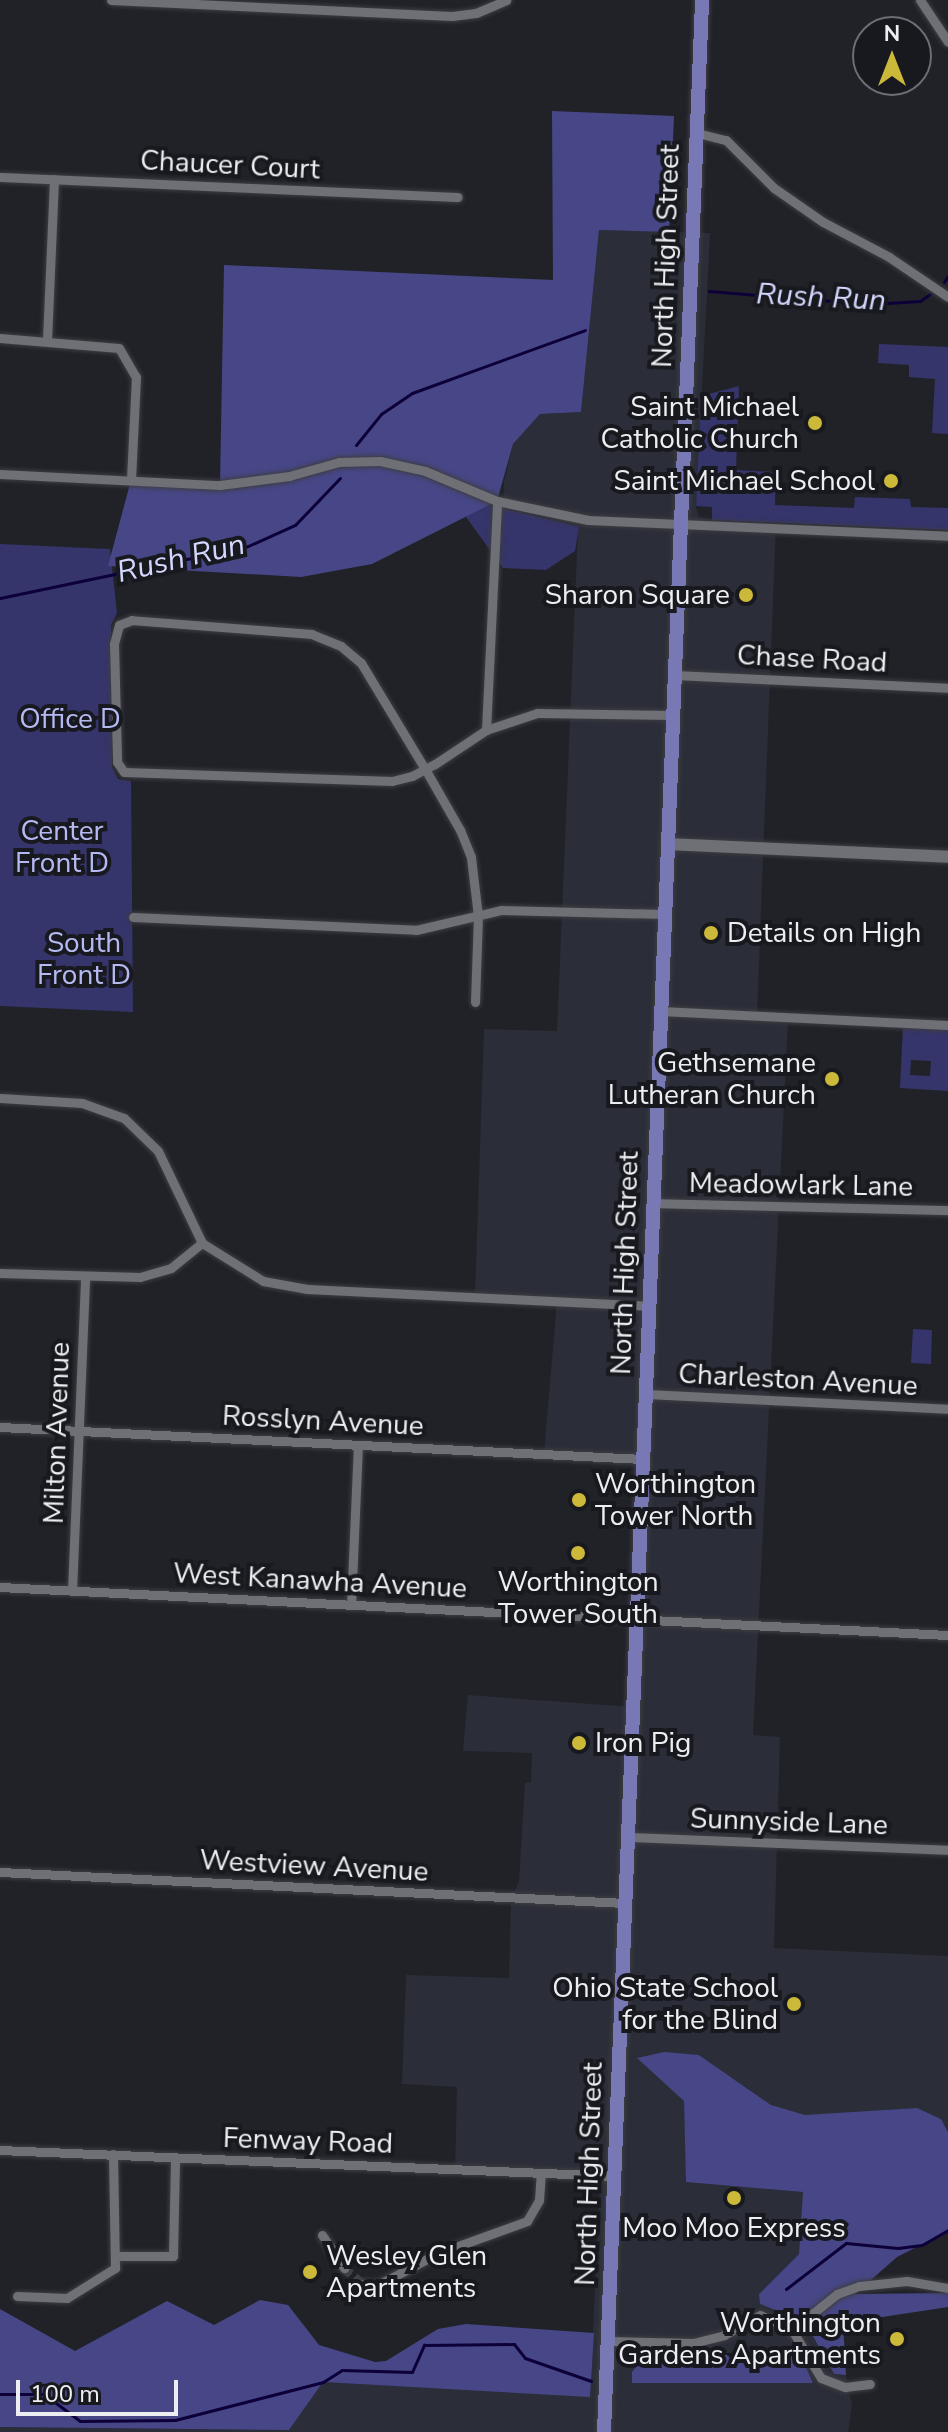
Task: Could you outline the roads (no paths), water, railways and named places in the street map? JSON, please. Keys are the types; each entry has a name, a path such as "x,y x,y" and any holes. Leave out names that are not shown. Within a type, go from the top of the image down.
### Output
{"main road":[{"name":"North High Street","path":"604,2432 702,0"},
{"path":"667,844 948,857"}],"street":[{"path":"111,0 312,5 452,16 476,13 506,0"},
{"path":"920,0 948,42"},
{"path":"697,133 726,140 774,188 823,222 889,257 948,297"},
{"name":"Chaucer Court","path":"0,177 458,197"},
{"path":"47,340 54,179"},
{"path":"0,338 119,348 136,377 131,480"},
{"path":"0,474 220,485 289,476 339,462 361,460 425,471 497,501 588,520 948,536"},
{"path":"486,730 497,501"},
{"path":"475,1002 478,916 471,857 425,769 361,663 327,639 124,621 114,644 117,762 124,772 371,782 425,769 486,730 555,711 673,715"},
{"name":"Chase Road","path":"674,675 948,688"},
{"path":"133,917 416,930 478,916 538,908 664,914"},
{"path":"660,1011 948,1025"},
{"path":"0,1098 82,1103 124,1118 158,1151 202,1243 236,1268 293,1288 649,1306"},
{"name":"Meadowlark Lane","path":"653,1203 948,1210"},
{"path":"0,1273 85,1277 157,1274 202,1243"},
{"name":"Milton Avenue","path":"72,1591 85,1277"},
{"name":"Charleston Avenue","path":"646,1394 948,1409"},
{"name":"Rosslyn Avenue","path":"0,1427 643,1459"},
{"path":"351,1605 358,1445"},
{"name":"West Kanawha Avenue","path":"0,1587 948,1635"},
{"name":"Sunnyside Lane","path":"629,1837 948,1850"},
{"name":"Westview Avenue","path":"0,1872 626,1903"},
{"name":"Fenway Road","path":"0,2150 615,2176"},
{"path":"17,2296 67,2298 115,2268 113,2154"},
{"path":"115,2256 173,2256 175,2157"},
{"path":"363,2284 378,2285 436,2254 527,2221 539,2200 541,2173"},
{"path":"322,2235 344,2268"},
{"path":"792,2330 837,2294 859,2286 907,2281 948,2288"},
{"path":"608,2341 693,2343 724,2335 760,2315 792,2330 821,2378 845,2387 870,2384"}],"waterway":[{"name":"Rush Run","path":"944,282 948,276"},
{"name":"Rush Run","path":"709,291 872,304 920,301 930,294"},
{"name":"Rush Run","path":"356,445 381,414 412,393 585,330"},
{"name":"Rush Run","path":"0,598 248,546 295,525 340,478"},
{"path":"786,2289 846,2243 898,2248 922,2245 948,2230"},
{"path":"0,2394 44,2394 80,2421 175,2420 323,2382 342,2370 412,2372 424,2345 514,2344 525,2358 591,2381"}],"tunnel":[{"path":"344,2268 363,2284"}],"place":[{"name":"Saint Michael Catholic Church","path":"815,423"},
{"name":"Saint Michael School","path":"891,481"},
{"name":"Sharon Square","path":"746,595"},
{"name":"Details on High","path":"711,933"},
{"name":"Gethsemane Lutheran Church","path":"832,1079"},
{"name":"Worthington Tower North","path":"579,1500"},
{"name":"Worthington Tower South","path":"578,1553"},
{"name":"Iron Pig","path":"579,1743"},
{"name":"Ohio State School for the Blind","path":"794,2004"},
{"name":"Moo Moo Express","path":"734,2198"},
{"name":"Wesley Glen Apartments","path":"310,2272"},
{"name":"Worthington Gardens Apartments","path":"897,2339"}],"park label":[{"name":"Office D","path":"70,719"},
{"name":"Center Front D","path":"62,847"},
{"name":"South Front D","path":"84,959"}]}
